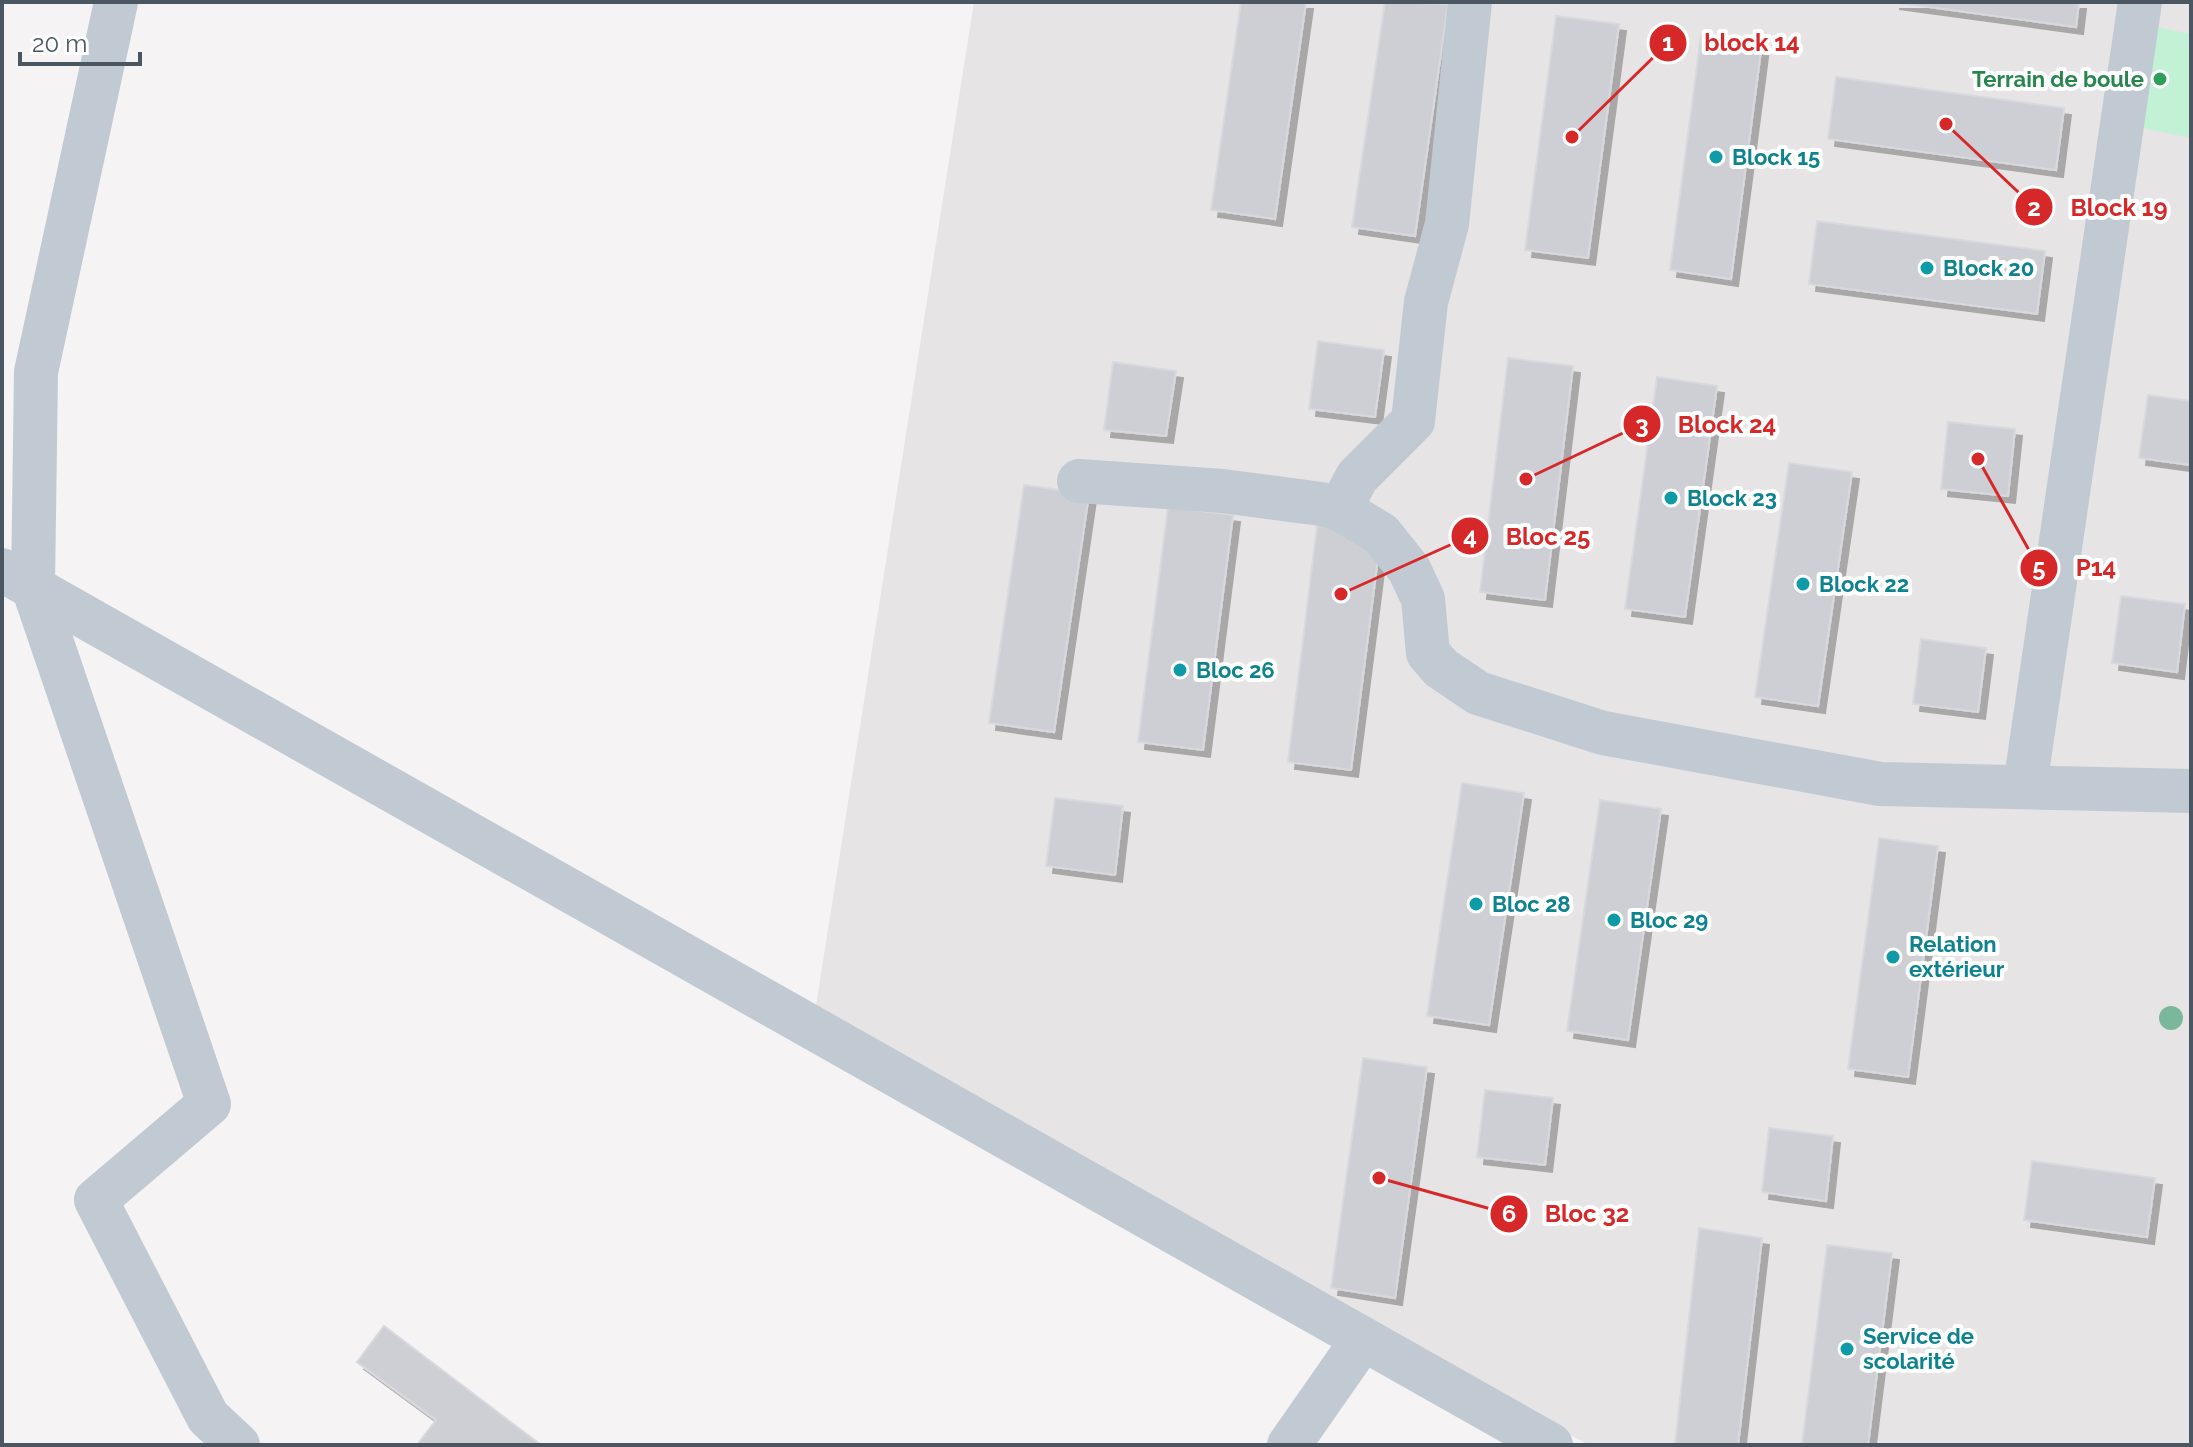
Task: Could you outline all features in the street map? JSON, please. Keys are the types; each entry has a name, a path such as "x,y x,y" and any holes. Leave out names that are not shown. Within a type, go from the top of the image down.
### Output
{"street":[{"path":"116,2 36,372 17,578 209,1104 96,1200 208,1417 238,1445"},
{"path":"1340,509 1357,477 1413,421 1426,302 1447,224 1470,2"},
{"path":"2025,786 2140,2"},
{"path":"1079,481 1223,491 1340,509 1381,534 1409,569 1423,599 1428,653 1441,668 1478,693 1603,733 1880,784 2188,788"},
{"path":"17,578 1551,1445"},
{"path":"1289,1445 1363,1339"}],"shaded area":[{"path":"974,2 2191,2 2191,1445 1589,1445 1319,1302 816,1006"}],"green space":[{"name":"Terrain de boule","path":"2137,23 2191,34 2191,138 2122,124"}],"building":[{"path":"1241,2 1306,2 1275,219 1211,210"},
{"path":"1385,2 1448,4 1415,236 1352,227"},
{"path":"1892,2 2079,2 2076,27"},
{"path":"1556,16 1619,24 1588,258 1525,250"},
{"name":"Block 15","path":"1701,36 1762,43 1731,279 1670,270"},
{"path":"1836,77 2064,108 2056,170 1828,139"},
{"name":"Block 20","path":"1817,221 2045,251 2037,314 1809,284"},
{"path":"1318,341 1384,350 1375,417 1309,409"},
{"path":"1508,358 1573,366 1545,600 1480,592"},
{"path":"1113,362 1176,371 1166,436 1104,430"},
{"name":"Block 23","path":"1657,377 1717,386 1685,617 1625,609"},
{"path":"2148,395 2191,401 2191,465 2139,458"},
{"path":"1948,422 2015,429 2008,496 1941,489"},
{"name":"Block 22","path":"1789,463 1852,472 1818,706 1755,697"},
{"path":"1024,485 1089,494 1054,732 989,723"},
{"name":"Bloc 26","path":"1168,507 1233,515 1203,750 1138,742"},
{"path":"1317,526 1381,534 1351,770 1288,762"},
{"path":"2121,596 2185,604 2177,672 2112,663"},
{"path":"1921,639 1986,648 1978,712 1913,704"},
{"name":"Bloc 28","path":"1462,783 1524,793 1489,1025 1427,1016"},
{"path":"1055,798 1123,806 1115,875 1046,866"},
{"name":"Bloc 29","path":"1600,800 1661,809 1628,1040 1567,1031"},
{"name":"Relation extérieur","path":"1879,838 1938,846 1908,1077 1848,1069"},
{"path":"1363,1058 1427,1067 1395,1298 1331,1288"},
{"path":"1485,1090 1553,1098 1545,1165 1477,1157"},
{"path":"1769,1128 1833,1136 1826,1201 1762,1192"},
{"path":"2032,1161 2155,1178 2147,1237 2024,1220"},
{"path":"1699,1228 1762,1238 1738,1445 1675,1445"},
{"name":"Service de scolarité","path":"1827,1245 1892,1253 1868,1445 1802,1445"},
{"path":"384,1326 541,1445 417,1445 436,1420 357,1362"}],"place":[{"name":"Terrain de boule","path":"2160,79"},
{"name":"Block 19","path":"1946,124"},
{"name":"block 14","path":"1572,137"},
{"name":"Block 15","path":"1716,157"},
{"name":"Block 20","path":"1927,268"},
{"name":"P14","path":"1978,459"},
{"name":"Block 24","path":"1526,479"},
{"name":"Block 23","path":"1671,498"},
{"name":"Block 22","path":"1803,584"},
{"name":"Bloc 25","path":"1341,594"},
{"name":"Bloc 26","path":"1180,670"},
{"name":"Bloc 28","path":"1476,904"},
{"name":"Bloc 29","path":"1614,920"},
{"name":"Relation extérieur","path":"1893,957"},
{"name":"Bloc 32","path":"1379,1178"},
{"name":"Service de scolarité","path":"1847,1349"}]}
